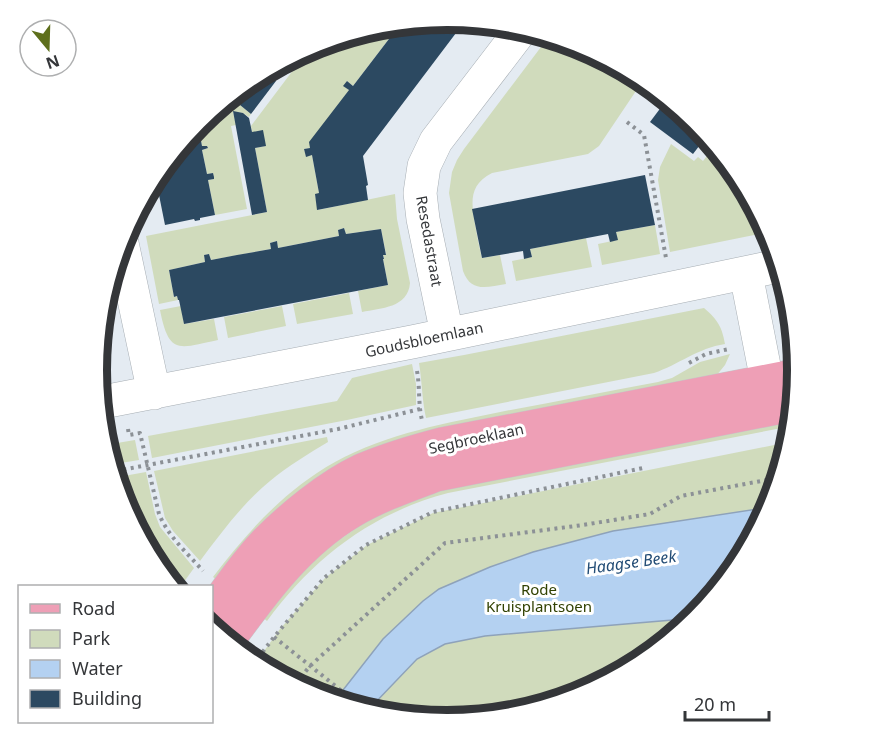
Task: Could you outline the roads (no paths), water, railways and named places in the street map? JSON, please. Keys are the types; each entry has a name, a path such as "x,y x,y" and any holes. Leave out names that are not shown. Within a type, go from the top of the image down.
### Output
{"main road":[{"name":"Segbroeklaan","path":"218,602 262,546 292,518 324,493 361,471 408,453 442,444 782,378"},
{"name":"Segbroeklaan","path":"232,635 264,592 298,554 319,535 350,513 391,492 436,475 786,406"}],"street":[{"name":"Resedastraat","path":"447,334 423,219 420,193 424,166 436,141 515,37"},
{"path":"126,260 154,393"},
{"name":"Goudsbloemlaan","path":"112,400 412,342 772,268"},
{"path":"746,274 782,378"}],"water":[{"name":"Haagse Beek","path":"758,509 731,560 704,595 680,619 485,636 445,644 417,659 375,703 340,694 383,639 439,589 533,552 613,531"}],"park label":[{"name":"Rode Kruisplantsoen","path":"539,598"}]}
